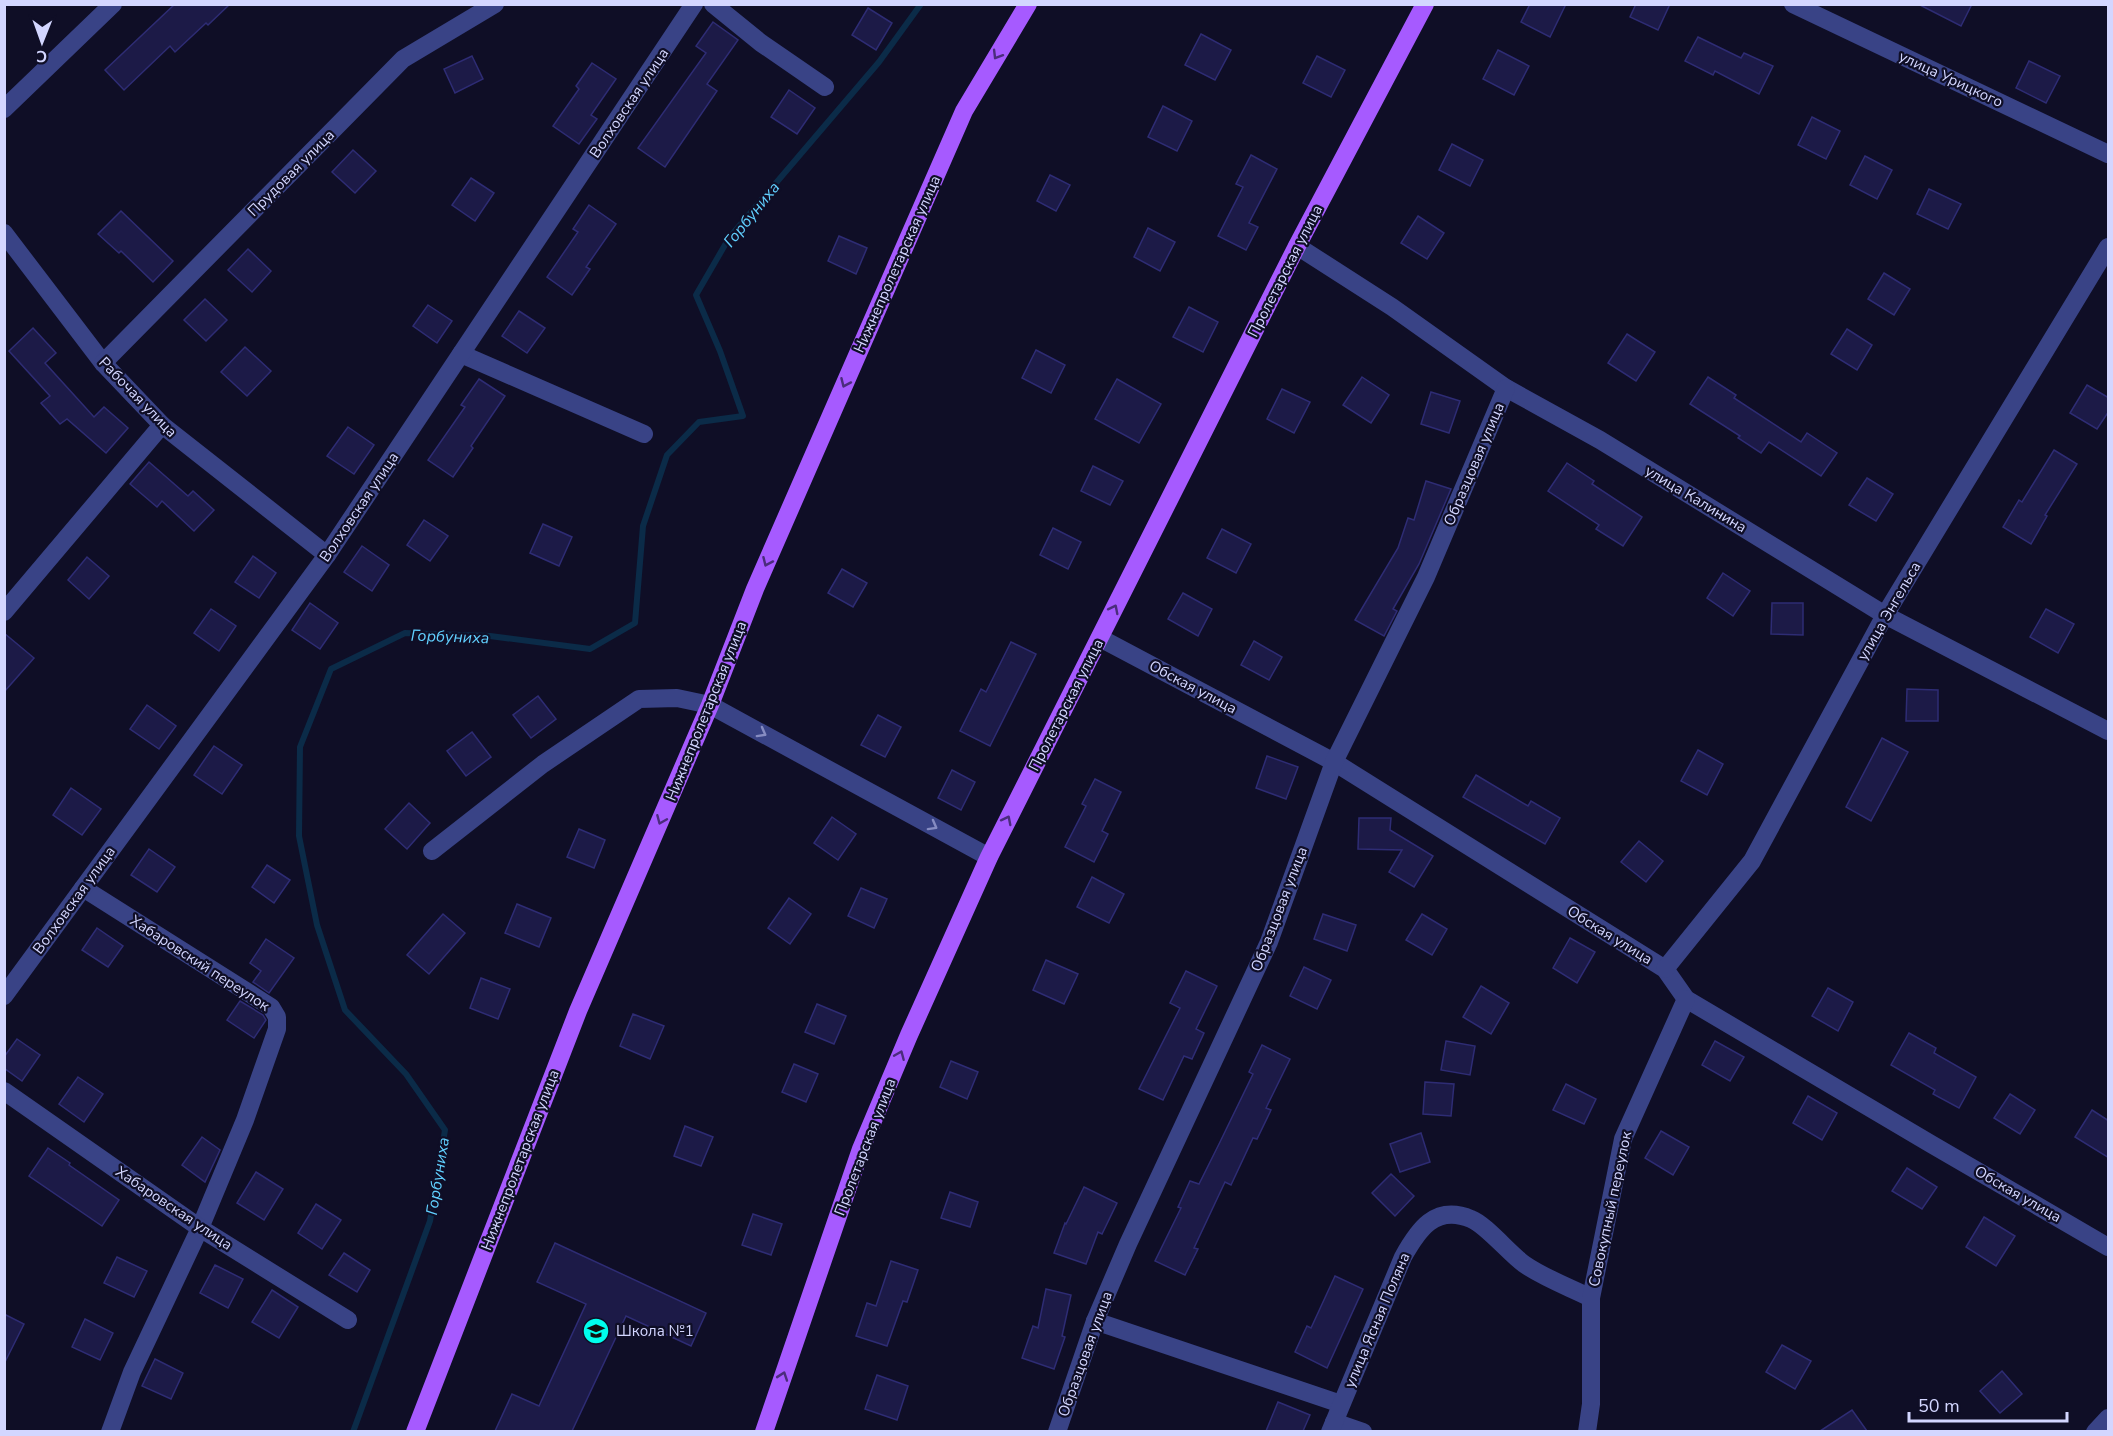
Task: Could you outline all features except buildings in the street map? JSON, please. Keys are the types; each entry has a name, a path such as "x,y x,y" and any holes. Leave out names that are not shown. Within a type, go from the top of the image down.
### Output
{"main road":[{"name":"Нижнепролетарская улица","path":"415,1431 578,1011 710,705 755,589 964,111 1028,4"},
{"name":"Пролетарская улица","path":"764,1431 861,1149 909,1035 989,857 1297,246 1425,4"}],"street":[{"path":"4,109 113,4"},
{"name":"Прудовая улица","path":"103,363 404,59 495,4"},
{"name":"Волховская улица","path":"4,996 327,555 694,4"},
{"path":"713,4 761,43 825,87"},
{"name":"улица Урицкого","path":"1793,4 2109,154"},
{"name":"Рабочая улица","path":"4,234 103,363 162,425 327,555"},
{"name":"улица Калинина","path":"1297,246 1392,307 1506,388 1600,440 1885,615 2109,731"},
{"name":"улица Энгельса","path":"1665,969 1752,861 1885,615 2109,247"},
{"path":"461,354 644,434"},
{"name":"Образцовая улица","path":"1057,1431 1095,1321 1128,1244 1269,942 1334,762 1425,577 1506,388"},
{"path":"4,612 162,425"},
{"name":"Обская улица","path":"1100,638 1334,762 1665,969 1686,999 2109,1247"},
{"path":"432,851 543,764 639,699 677,698 710,705 989,857"},
{"name":"Хабаровский переулок","path":"83,888 271,1007 276,1017 277,1029 245,1119 200,1228 132,1372 110,1431"},
{"name":"Совокупный переулок","path":"1587,1431 1591,1404 1591,1298 1623,1139 1686,999"},
{"name":"Хабаровская улица","path":"4,1091 200,1228 348,1320"},
{"name":"улица Ясная Поляна","path":"1332,1427 1403,1257 1416,1234 1433,1218 1452,1215 1472,1219 1525,1265 1591,1298"},
{"path":"1095,1321 1341,1404"},
{"path":"2095,1431 2109,1418"},
{"path":"1332,1427 1363,1431"}],"waterway":[{"name":"Горбуниха","path":"353,1432 430,1221 445,1130 406,1074 345,1010 317,925 299,836 300,747 331,669 405,633 490,636 590,649 635,623 643,526 667,455 699,422 743,416 720,351 696,295 729,238 879,62 921,4"}],"place":[{"name":"Школа №1","path":"596,1331"}]}
